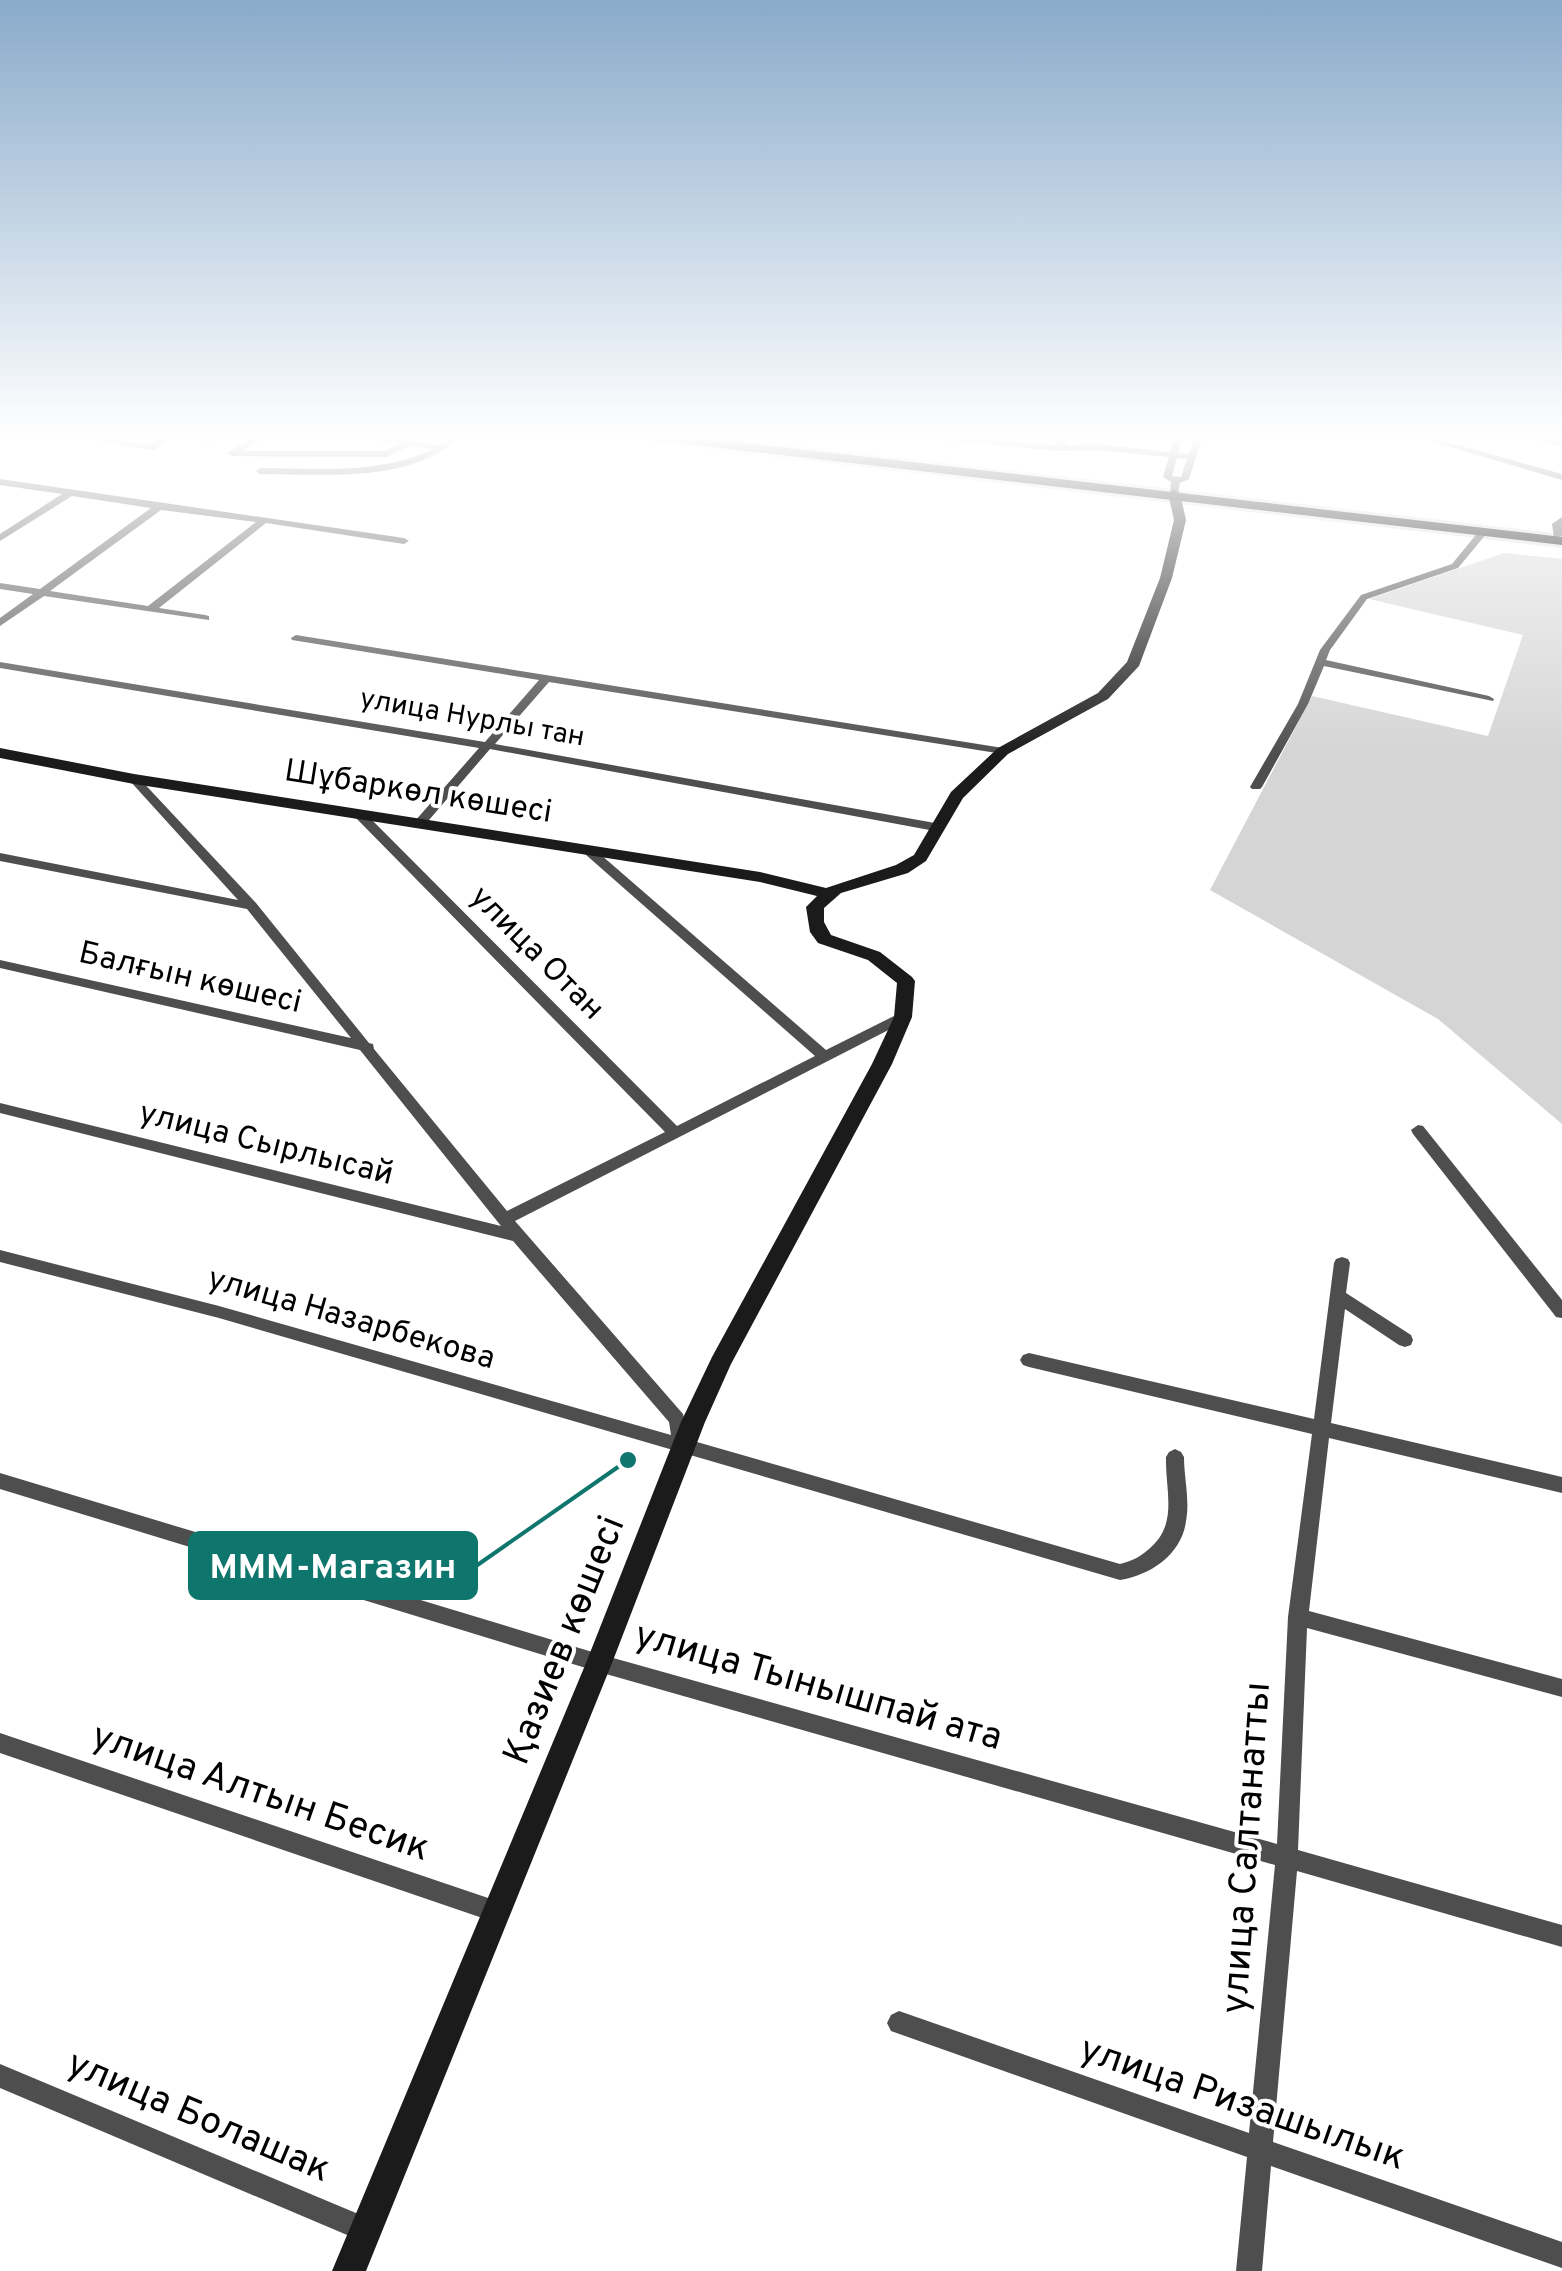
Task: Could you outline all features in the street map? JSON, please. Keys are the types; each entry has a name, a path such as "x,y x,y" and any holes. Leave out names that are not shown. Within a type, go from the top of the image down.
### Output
{"street":[{"path":"0,623 112,542"},
{"path":"151,610 236,542"},
{"path":"505,1218 903,1017 906,982 872,955 844,950 824,938 813,923 815,907 827,893 902,869 920,858 957,795 1003,751 1103,696 1134,663 1176,542"},
{"path":"1256,786 1303,704 1320,662 1364,597 1455,566 1475,542"},
{"path":"0,586 206,618"},
{"path":"296,638 1003,751"},
{"path":"1320,662 1489,699"},
{"name":"улица Нурлы тан","path":"0,665 490,746 936,827"},
{"path":"419,824 546,678"},
{"name":"Шұбаркөл көшесі","path":"0,752 134,779 760,877 827,893"},
{"path":"134,779 251,906 518,1236 677,1419 683,1448"},
{"name":"улица Отан","path":"359,814 674,1132"},
{"path":"589,850 824,1056"},
{"path":"0,858 251,906"},
{"name":"Балғын көшесі","path":"0,964 368,1047"},
{"name":"Қазиев көшесі","path":"349,2271 720,1363 874,1081 903,1017"},
{"name":"улица Сырлысай","path":"0,1108 518,1236"},
{"path":"1418,1130 1562,1312"},
{"name":"улица Назарбекова","path":"0,1256 219,1312 1120,1572 1136,1570 1168,1547 1177,1534 1175,1457"},
{"name":"улица Салтанатты","path":"1248,2271 1287,1856 1298,1616 1342,1263"},
{"path":"1338,1296 1405,1340"},
{"path":"1030,1360 1562,1485"},
{"name":"улица Тынышпай ата","path":"0,1481 599,1663 1562,1936"},
{"path":"1298,1616 1562,1688"},
{"name":"улица Алтын Бесик","path":"0,1743 497,1912"},
{"name":"улица Ризашылык","path":"899,2024 1562,2255"},
{"name":"улица Болашак","path":"0,2076 366,2230"}],"shaded area":[{"path":"1504,553 1562,559 1562,1124 1438,1019 1210,890 1312,696 1488,736 1523,635 1369,599"}],"place":[{"name":"МММ-Магазин","path":"628,1460"}]}
